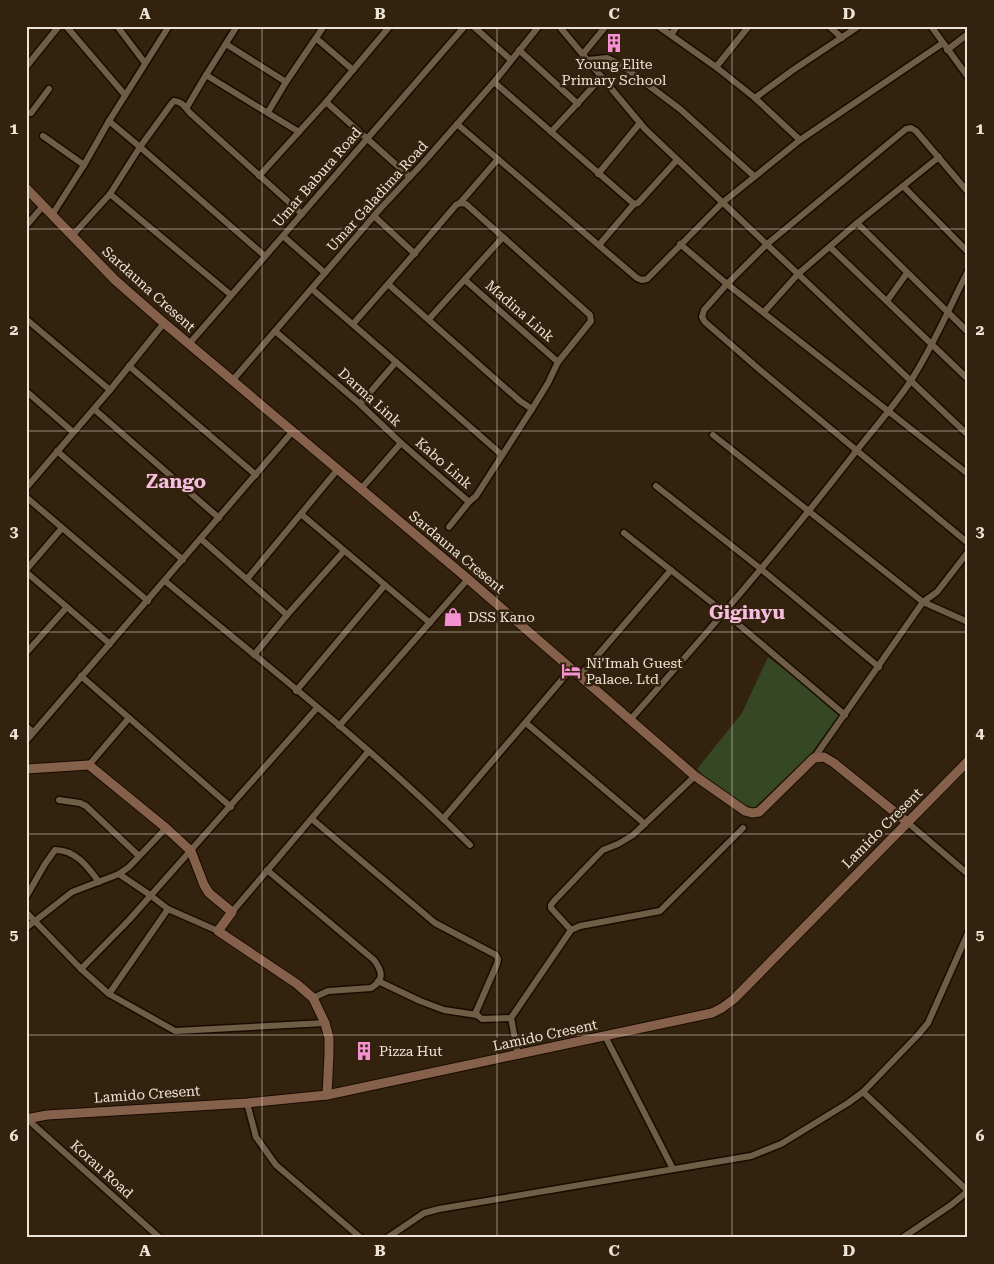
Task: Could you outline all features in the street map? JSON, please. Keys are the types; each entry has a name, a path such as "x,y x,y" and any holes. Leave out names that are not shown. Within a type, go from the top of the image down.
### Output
{"street":[{"path":"26,68 59,26"},
{"path":"66,26 125,95"},
{"path":"117,26 145,63"},
{"path":"52,215 169,26"},
{"path":"187,107 237,26"},
{"path":"268,112 324,26"},
{"path":"259,176 354,70 390,26"},
{"name":"Umar Babura Road","path":"189,344 465,26"},
{"path":"473,26 511,60"},
{"name":"Umar Galadima Road","path":"232,381 374,216 494,82 539,26"},
{"path":"559,26 640,124 722,204 968,435"},
{"path":"585,57 606,26"},
{"path":"658,26 716,67 755,98 800,140"},
{"path":"671,35 677,26"},
{"path":"716,67 749,26"},
{"path":"828,26 842,38"},
{"path":"755,98 859,26"},
{"path":"931,26 968,77"},
{"path":"948,50 968,34"},
{"path":"317,39 354,70"},
{"path":"226,44 286,82"},
{"path":"457,124 637,278 642,280 647,278 680,244 754,176 800,140 943,44"},
{"path":"519,50 578,104"},
{"path":"585,57 607,58 620,64 680,108 754,176"},
{"path":"206,75 299,132"},
{"path":"551,132 602,77"},
{"path":"494,82 634,204"},
{"path":"26,112 31,113 49,89"},
{"path":"72,236 110,194 140,147 174,101 187,107 190,113 302,214"},
{"path":"326,102 410,177"},
{"path":"109,121 265,256"},
{"path":"598,174 640,124"},
{"path":"968,192 916,131 911,128 906,129 766,245 727,284 704,310 702,317 705,322 856,451 968,543"},
{"path":"43,136 84,166"},
{"path":"764,312 798,274 857,223 939,157"},
{"path":"353,324 498,159"},
{"path":"599,245 634,204 638,203 677,160"},
{"path":"903,186 968,252"},
{"name":"Sardauna Cresent","path":"26,188 116,280 164,323 468,579 695,776 752,814 759,812 814,758"},
{"path":"110,194 232,295"},
{"path":"449,527 476,496 548,383 558,362 591,321 590,314 466,204 460,203"},
{"path":"26,226 43,206"},
{"path":"374,216 414,254"},
{"path":"857,223 968,332"},
{"path":"283,236 325,274"},
{"path":"429,319 502,237"},
{"path":"680,244 727,284 968,474"},
{"path":"830,247 968,378"},
{"path":"630,720 725,613 809,512 856,451 890,412 932,344 968,271"},
{"path":"887,301 907,273"},
{"name":"Madina Link","path":"465,280 558,362"},
{"path":"962,283 968,288"},
{"path":"388,284 520,401 532,409"},
{"path":"312,289 502,455"},
{"path":"26,319 110,390"},
{"path":"26,488 110,390 164,323"},
{"name":"Darma Link","path":"275,331 402,443 361,489"},
{"path":"360,404 396,362"},
{"path":"129,366 256,475"},
{"path":"27,394 73,432"},
{"path":"94,409 219,518"},
{"path":"26,742 293,431"},
{"path":"713,435 924,602 968,622"},
{"name":"Kabo Link","path":"402,443 469,502"},
{"path":"57,451 183,560"},
{"path":"247,579 338,469"},
{"path":"656,486 878,667"},
{"path":"26,497 148,601"},
{"path":"302,514 430,623"},
{"path":"62,528 26,571 110,644"},
{"path":"624,533 725,613 846,714"},
{"path":"201,540 287,615"},
{"path":"254,655 344,551"},
{"path":"814,758 924,602 937,592 968,552"},
{"path":"579,677 671,570"},
{"path":"339,726 468,579"},
{"path":"165,581 339,726 470,845"},
{"path":"296,690 385,585"},
{"path":"26,654 66,607"},
{"path":"443,819 571,669"},
{"path":"81,676 231,807"},
{"path":"81,969 129,920 317,708"},
{"path":"89,765 129,718"},
{"path":"526,723 645,824"},
{"path":"26,726 33,732"},
{"path":"218,931 267,870 368,752"},
{"path":"814,758 824,757 834,763 968,874"},
{"name":"Lamido Cresent","path":"26,1119 57,1114 247,1103 327,1095 698,1016 722,1008 734,999 968,761"},
{"path":"26,769 89,765 191,851 209,893 232,912"},
{"path":"572,930 551,908 551,905 594,858 603,850 633,835 695,776"},
{"path":"59,800 80,803 86,806 139,856"},
{"path":"312,819 435,922 496,955 498,959 497,964 476,1012 477,1015"},
{"path":"26,928 72,892 119,874 166,828"},
{"path":"518,1055 511,1018 572,930 580,926 660,910 743,828"},
{"path":"26,897 56,850 65,851 82,861 98,882"},
{"path":"267,870 374,960 381,969 381,977 371,988 328,991 313,998"},
{"path":"119,874 168,909 218,931 297,984 313,998 325,1023 328,1038 330,1054 327,1095"},
{"path":"26,881 32,887"},
{"path":"109,994 168,909"},
{"path":"26,912 81,969 109,994 175,1031 325,1023"},
{"path":"387,1238 406,1223 424,1213 439,1208 751,1156 798,1134 863,1092 918,1036 928,1023 968,933"},
{"path":"378,981 420,1002 444,1010 477,1015 482,1019 511,1018"},
{"path":"605,1036 673,1169"},
{"path":"863,1092 968,1191 951,1205 902,1238"},
{"path":"247,1103 256,1137 276,1165 361,1238"},
{"name":"Korau Road","path":"26,1119 160,1238"}],"green space":[{"path":"768,657 841,713 811,754 754,808 739,802 723,792 697,769 742,713"}],"place":[{"name":"Young Elite Primary School","path":"614,43"},
{"name":"DSS Kano","path":"453,617"},
{"name":"Ni'Imah Guest Palace. Ltd","path":"571,671"},
{"name":"Pizza Hut","path":"364,1051"}],"district":[{"name":"Zango","path":"176,481"},
{"name":"Giginyu","path":"747,612"}]}
